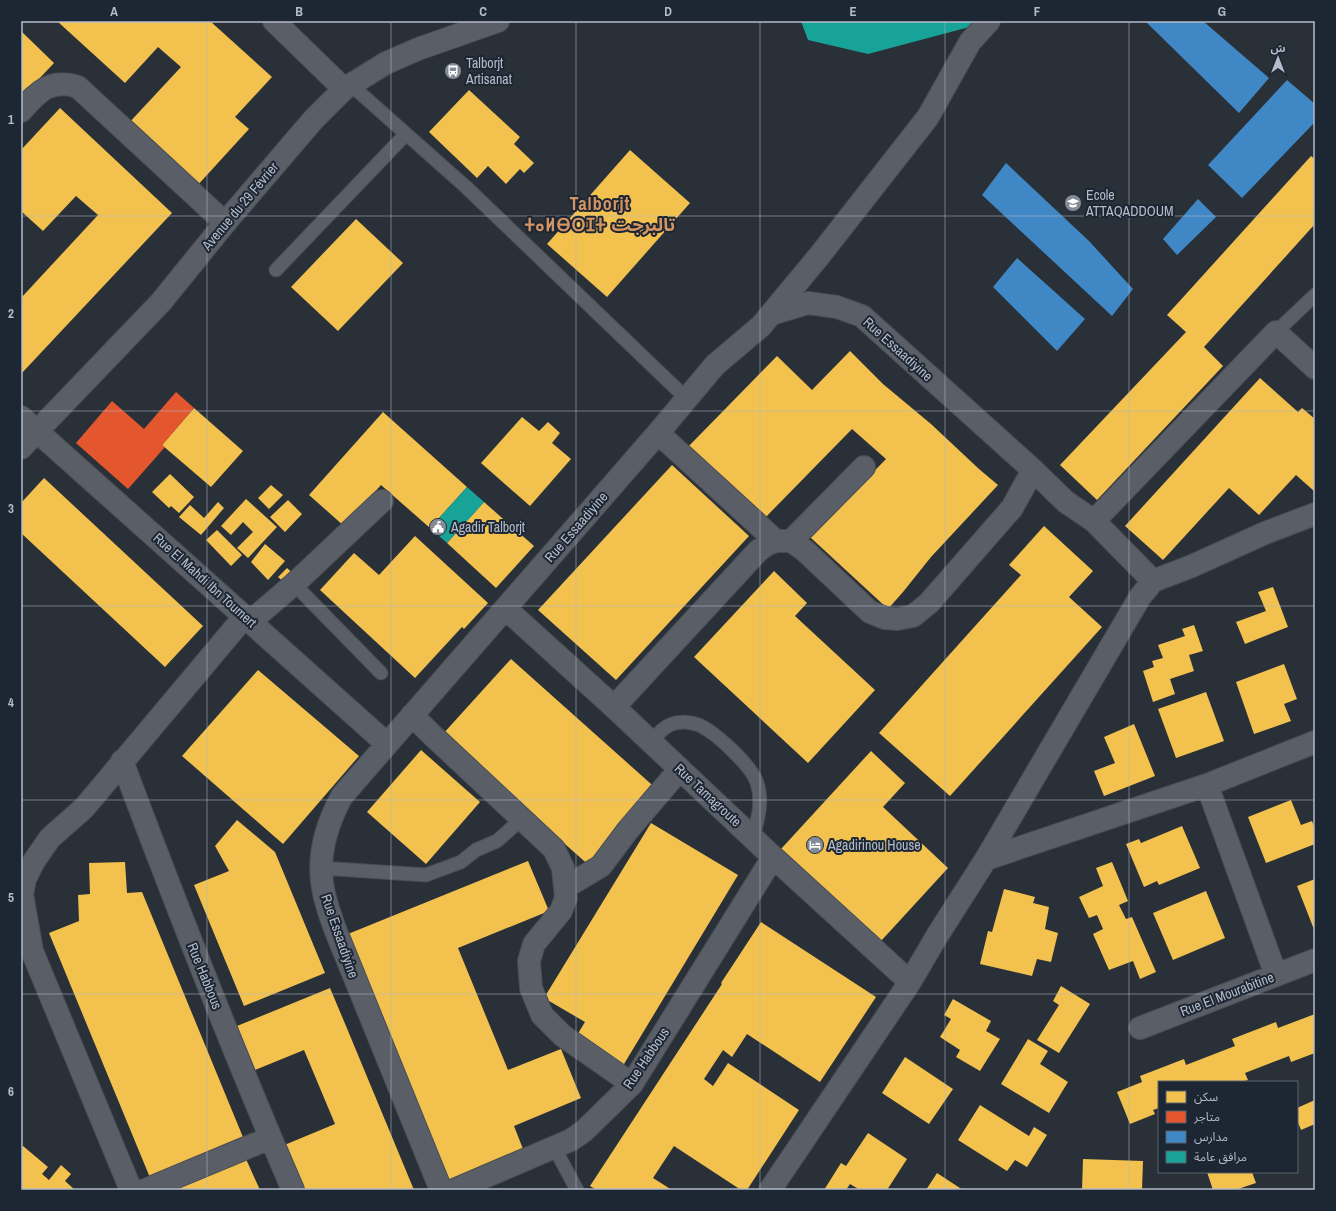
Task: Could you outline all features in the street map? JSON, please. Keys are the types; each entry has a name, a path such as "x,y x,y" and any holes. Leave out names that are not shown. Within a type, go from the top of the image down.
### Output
{"street":[{"path":"274,21 347,87"},
{"name":"Avenue du 29 Février","path":"21,448 29,424 161,302 225,223 313,120 347,87 386,63 418,49 498,21"},
{"path":"771,314 820,255 928,117 970,42 989,21"},
{"path":"21,110 44,88 64,85 78,87 225,223"},
{"name":"Rue Essaadiyine","path":"441,1190 334,929 324,893 321,868 324,837 342,796 506,609 715,365 760,326 771,314 808,303 837,307 862,316 1066,502 1094,521 1153,581"},
{"path":"1094,521 1276,332 1315,368"},
{"name":"Rue El Mahdi Ibn Toumert","path":"29,424 248,618 387,744"},
{"path":"658,433 784,541 804,550 870,612 885,618 897,619 913,616 929,603 1012,508 1032,470"},
{"path":"614,707 758,551 768,544 784,541 864,467"},
{"path":"131,1190 32,951 22,894 25,879 34,861 50,838 84,808 122,761 214,654 248,618 294,584 382,501"},
{"path":"770,1190 910,982 937,936 986,859 1140,597 1153,581 1192,566 1265,533 1315,514"},
{"name":"Rue Tamagroute","path":"506,609 614,707 773,857 910,982"},
{"path":"412,715 554,849 563,868 566,898 561,911 534,944 529,961 531,988 542,1015 563,1036 632,1084"},
{"path":"986,859 1207,785 1315,742"},
{"name":"Rue Habbous","path":"122,761 168,883 270,1138 293,1190"},
{"path":"566,888 601,866 628,830 680,769"},
{"path":"1207,785 1276,975"},
{"name":"Rue Habbous","path":"454,1190 554,1147 584,1131 632,1084 773,857"},
{"name":"Rue El Mourabitine","path":"1140,1028 1315,960"},
{"path":"145,1190 270,1138"}],"lane":[{"path":"347,87 406,134 466,187 687,398"},
{"path":"276,270 406,134"},
{"path":"1276,332 1315,295"},
{"path":"294,584 381,673"},
{"path":"651,742 662,729 672,724 686,722 699,725 725,744 750,769 757,782 760,810 753,837"},
{"path":"321,868 426,874 461,862 476,850 497,841 516,824 520,816"},
{"path":"554,1147 577,1190"}],"building: سكن":[{"path":"57,21 210,21 272,77 235,117 249,129 196,187 127,125 181,67 158,47 125,83"},
{"path":"22,32 54,63 21,98 21,33"},
{"path":"469,90 520,137 514,144 534,163 524,173 520,169 506,184 488,166 477,178 429,132"},
{"path":"60,108 172,213 21,374 21,298 98,215 76,196 43,231 21,211 21,150"},
{"path":"630,150 690,203 607,297 547,244"},
{"path":"1311,156 1315,159 1315,224 1204,347 1223,366 1097,500 1060,465 1186,332 1167,315"},
{"path":"356,219 403,263 338,331 291,287"},
{"path":"850,351 883,384 931,424 998,485 931,557 888,609 810,537 886,459 852,429 760,523 684,451 777,356 812,390"},
{"path":"1260,378 1298,412 1302,408 1315,419 1315,490 1314,491 1296,475 1259,515 1229,488 1163,560 1125,526"},
{"path":"194,408 243,451 211,487 162,445"},
{"path":"383,412 467,487 430,528 381,485 344,526 309,495"},
{"path":"522,417 539,431 548,422 560,433 552,443 571,459 530,506 481,463"},
{"path":"672,465 749,536 616,680 538,610"},
{"path":"170,474 194,497 179,513 171,506 169,508 152,492"},
{"path":"44,478 203,626 165,667 21,533 21,503"},
{"path":"271,485 283,495 269,509 258,498"},
{"path":"246,499 277,527 248,558 237,548 253,532 243,522 231,535 221,526"},
{"path":"288,500 302,514 285,532 270,517"},
{"path":"218,502 224,508 201,535 179,517 190,505 204,518"},
{"path":"484,502 534,546 496,588 447,543"},
{"path":"1044,526 1093,571 1069,597 1102,627 950,796 879,733 1021,575 1009,565"},
{"path":"217,530 242,555 231,566 206,540"},
{"path":"415,536 488,603 464,629 462,627 415,678 320,590 354,553 379,575"},
{"path":"265,544 285,561 268,580 251,562"},
{"path":"287,568 296,576 287,585 278,577"},
{"path":"774,571 807,603 795,616 875,690 808,763 694,657"},
{"path":"1273,587 1288,627 1245,644 1236,622 1266,611 1258,592"},
{"path":"1194,625 1203,651 1189,655 1194,671 1170,679 1175,694 1153,702 1143,671 1154,667 1152,661 1163,658 1158,645 1185,636 1182,629"},
{"path":"511,659 660,792 592,868 442,735"},
{"path":"1284,664 1297,699 1284,704 1291,721 1254,734 1236,682"},
{"path":"258,670 359,756 283,844 182,756"},
{"path":"1206,692 1224,741 1176,758 1158,709"},
{"path":"1134,724 1155,776 1104,796 1094,771 1115,763 1104,737"},
{"path":"421,750 480,802 426,864 367,812"},
{"path":"871,751 905,783 883,807 948,868 881,941 781,849"},
{"path":"1291,800 1301,825 1312,821 1315,829 1315,844 1266,863 1248,817"},
{"path":"237,820 275,852 325,973 244,1006 194,885 229,871 215,846"},
{"path":"651,823 738,875 621,1069 574,1040 585,1022 544,998"},
{"path":"1182,826 1200,868 1159,885 1157,881 1144,887 1126,844 1139,839 1141,843"},
{"path":"528,861 549,911 458,948 508,1070 561,1049 581,1098 514,1126 523,1149 444,1182 343,936"},
{"path":"125,862 127,893 142,892 245,1142 151,1180 49,933 79,921 78,895 90,894 89,863"},
{"path":"1112,862 1128,901 1119,905 1126,919 1132,917 1156,972 1140,979 1133,961 1109,970 1093,934 1103,929 1097,915 1089,918 1079,897 1103,886 1096,868"},
{"path":"1315,879 1315,932 1297,886"},
{"path":"1004,889 1035,897 1033,903 1049,907 1045,929 1058,933 1051,962 1037,959 1032,976 980,964 988,931 992,932"},
{"path":"1206,891 1225,938 1173,960 1153,913"},
{"path":"761,922 876,997 820,1082 747,1034 732,1057 723,1050 704,1079 713,1086 728,1063 799,1110 747,1190 741,1190 674,1146 653,1178 672,1190 597,1190 590,1186 722,984 721,983"},
{"path":"1061,986 1090,1004 1059,1053 1037,1040 1059,1005 1053,1001"},
{"path":"330,988 414,1190 301,1190 282,1146 335,1124 304,1050 255,1070 237,1026"},
{"path":"953,999 991,1021 986,1031 1000,1039 980,1071 956,1057 960,1050 940,1037 951,1019 944,1015"},
{"path":"1315,1014 1315,1053 1291,1062 1289,1056 1245,1073 1248,1080 1245,1081 1158,1081 1158,1108 1153,1110 1155,1114 1130,1124 1117,1092 1142,1082 1140,1076 1184,1059 1186,1065 1235,1046 1232,1039 1276,1022 1278,1028"},
{"path":"1028,1039 1048,1051 1040,1064 1068,1082 1049,1113 1001,1084"},
{"path":"905,1057 953,1089 929,1124 882,1093"},
{"path":"1315,1100 1315,1124 1301,1130 1298,1122 1298,1108"},
{"path":"980,1105 1029,1136 1034,1127 1047,1135 1027,1167 1015,1160 1007,1171 958,1140"},
{"path":"868,1133 907,1159 887,1190 860,1190 850,1184 846,1190 824,1190 841,1163 846,1166"},
{"path":"23,1146 48,1167 42,1174 49,1180 61,1165 71,1174 65,1181 75,1190 21,1190 21,1149"},
{"path":"246,1159 260,1190 172,1190"},
{"path":"1083,1159 1143,1161 1142,1190 1082,1190"},
{"path":"937,1173 963,1190 926,1190"},
{"path":"1207,1173 1252,1173 1256,1183 1235,1190 1213,1190"}],"building: متاجر":[{"path":"176,392 194,408 162,445 165,447 128,489 76,443 112,401 144,429"}],"building: مدارس":[{"path":"1145,21 1203,21 1269,78 1239,113"},
{"path":"1287,80 1315,104 1315,122 1242,198 1208,165"},
{"path":"1006,163 1089,241 1133,289 1112,316 982,195"},
{"path":"1198,199 1216,217 1177,255 1163,239"},
{"path":"1017,258 1085,319 1057,351 993,287"}],"building: مرافق عامة":[{"path":"801,21 977,21 973,26 868,54 808,40"},
{"path":"467,487 484,502 447,543 430,528"}],"place":[{"name":"Talborjt Artisanat","path":"453,71"},
{"name":"Ecole ATTAQADDOUM","path":"1073,203"},
{"name":"Agadir Talborjt","path":"438,527"},
{"name":"Agadirinou House","path":"815,845"}],"district":[{"name":"Talborjt ⵜⴰⵍⴱⵔⵊⵜ تالبرجت","path":"600,214"}]}
